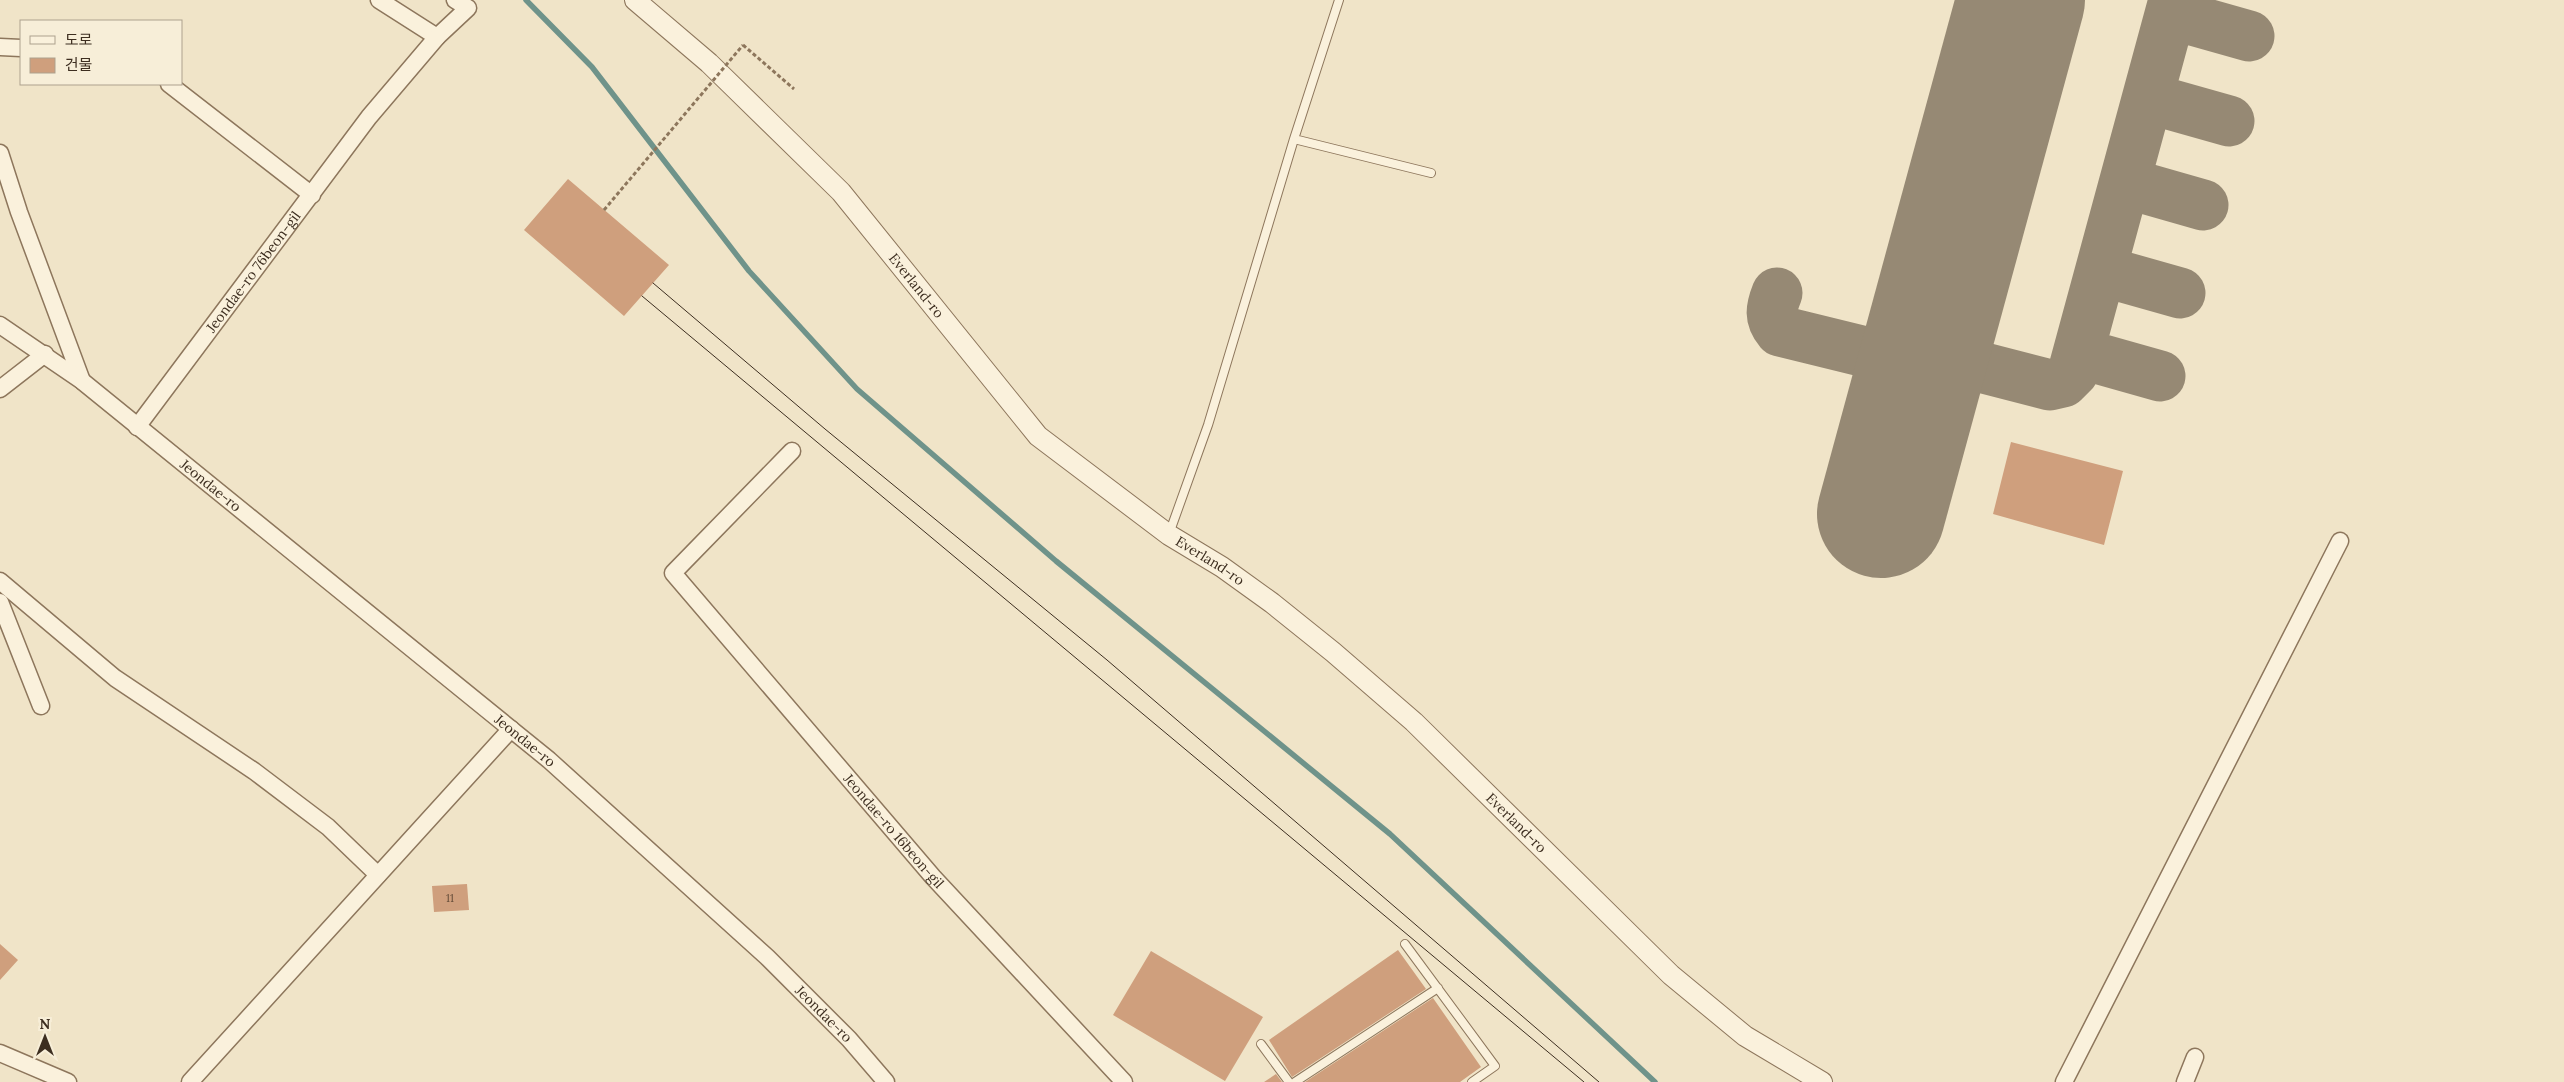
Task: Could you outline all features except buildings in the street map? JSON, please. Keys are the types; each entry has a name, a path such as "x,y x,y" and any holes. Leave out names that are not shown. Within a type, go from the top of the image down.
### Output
{"street":[{"path":"379,0 437,38"},
{"name":"Jeondae-ro 76beon-gil","path":"137,427 369,117 437,38 468,8 455,0"},
{"name":"Everland-ro","path":"635,0 709,63 841,192 1038,436 1169,535 1230,572 1333,652 1421,728 1671,975 1745,1036 1822,1082"},
{"path":"0,47 20,48"},
{"path":"170,85 312,195"},
{"path":"0,153 82,381"},
{"name":"Jeondae-ro","path":"0,325 82,381 511,729 768,957 849,1039 886,1082"},
{"path":"0,389 45,354"},
{"name":"Jeondae-ro 16beon-gil","path":"792,451 673,573 933,877 1124,1082"},
{"path":"2064,1082 2340,541"},
{"path":"0,581 115,678 254,772 328,827 378,874"},
{"path":"0,602 41,706"},
{"path":"190,1082 511,729"},
{"path":"0,1053 68,1082"},
{"path":"2185,1082 2195,1057"}],"lane":[{"path":"1169,535 1208,425 1294,139 1339,0"},
{"path":"1294,139 1431,173"},
{"path":"1405,944 1495,1066 1472,1082"},
{"path":"1296,1082 1438,988"},
{"path":"1261,1044 1289,1082"}],"path":[{"path":"604,210 742,45 794,88"}],"waterway":[{"path":"526,0 592,67 749,271 857,389 1056,561 1390,834 1655,1082"}],"taxiway":[{"path":"1957,361 2050,385 2063,382 2073,372 2174,0"},
{"path":"2171,14 2249,36"},
{"path":"2151,99 2229,121"},
{"path":"2126,183 2203,205"},
{"path":"2102,271 2180,293"},
{"path":"1777,293 1772,313 1774,322 1780,331 1890,358"},
{"path":"2082,354 2160,376"}],"runway":[{"path":"1881,514 2021,0"}],"tram line":[{"path":"653,283 825,429 1107,660 1599,1082"},
{"path":"642,296 1584,1082"}]}
